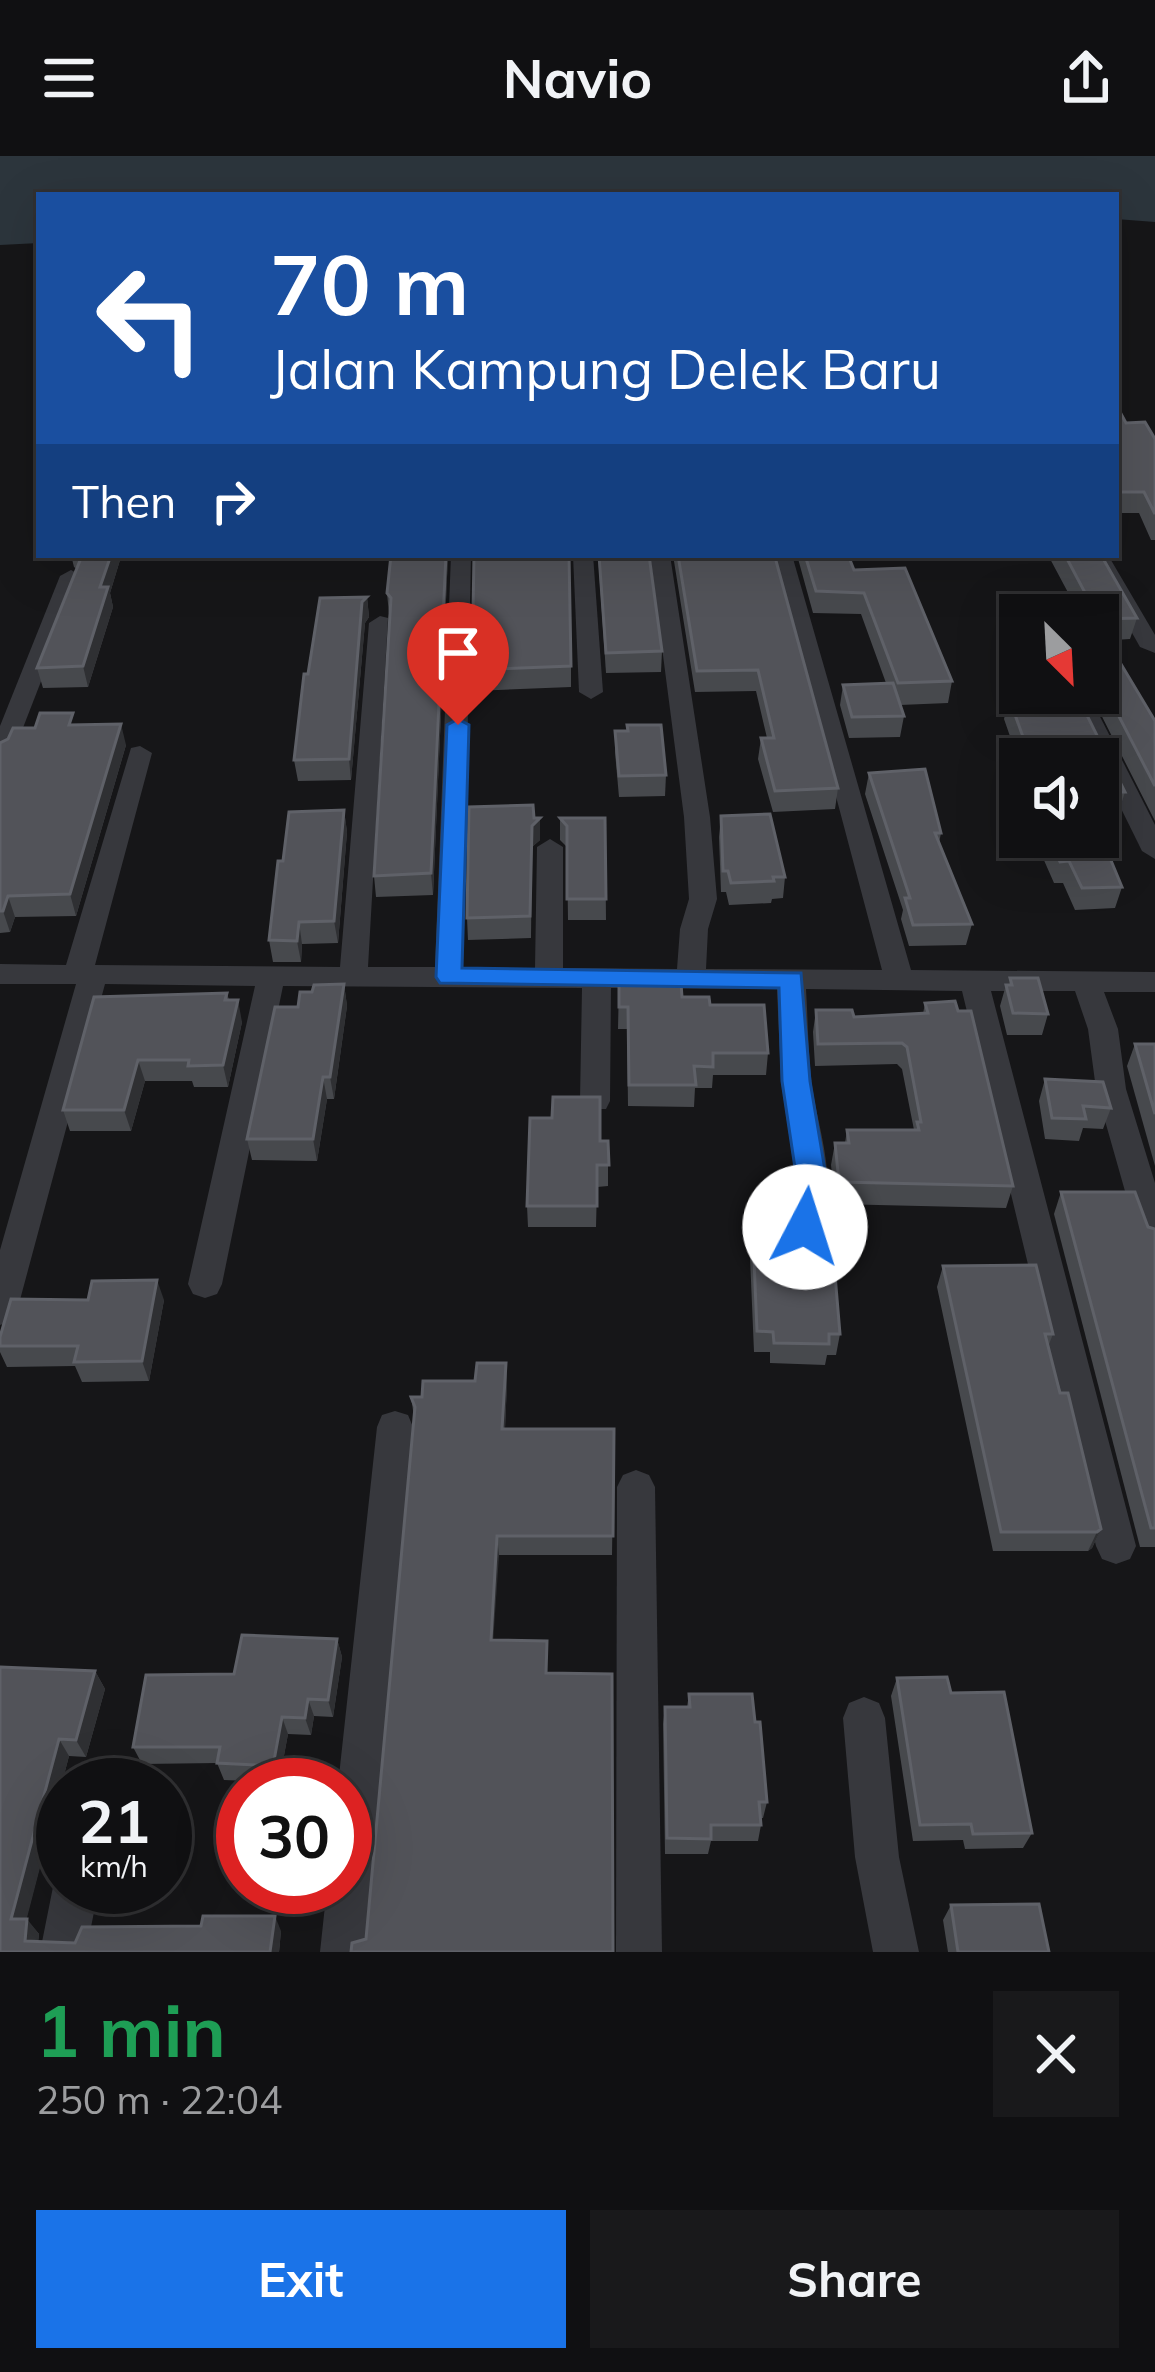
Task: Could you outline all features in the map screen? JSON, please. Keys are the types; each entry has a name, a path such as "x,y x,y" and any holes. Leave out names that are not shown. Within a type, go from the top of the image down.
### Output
{"street":[{"path":"449,977 460,558"},
{"path":"584,558 591,692"},
{"path":"660,558 697,817 703,899 694,928 691,979"},
{"path":"783,558 899,980"},
{"path":"1100,558 1151,647"},
{"path":"0,756 71,576"},
{"path":"353,976 380,623"},
{"path":"1086,714 1155,851"},
{"path":"0,1311 140,753"},
{"path":"550,847 550,978"},
{"path":"0,974 1155,982"},
{"path":"205,1284 271,976"},
{"path":"595,1101 597,978"},
{"path":"791,980 796,1081 813,1188 805,1227"},
{"path":"974,981 1116,1546"},
{"path":"1086,982 1102,1028 1111,1089 1155,1237"},
{"path":"343,1952 395,1427"},
{"path":"636,1487 639,1952"},
{"path":"864,1718 877,1857 896,1952"},
{"path":"63,1952 71,1914"}],"shaded area":[{"path":"0,156 1155,156 1155,222 1119,219 1119,192 36,192 36,243 0,245"}],"building":[{"path":"1119,410 1126,423 1145,422 1155,439 1155,514 1144,492 1121,492"},
{"path":"81,558 110,558 100,587 108,587 83,666 37,668"},
{"path":"391,558 446,558 431,873 374,876 391,598 387,593"},
{"path":"474,558 569,558 571,666 472,670"},
{"path":"599,558 649,558 662,651 606,653"},
{"path":"678,558 775,558 838,788 775,791 761,738 774,738 758,670 697,671"},
{"path":"806,558 849,558 854,570 905,568 952,681 898,683 864,593 816,591"},
{"path":"1067,558 1103,558 1137,618 1119,618 1119,594 1086,594"},
{"path":"367,597 362,602 349,759 294,760 304,674 308,674 320,598"},
{"path":"1119,661 1155,721 1155,786 1118,714"},
{"path":"893,683 904,716 852,717 843,685"},
{"path":"40,713 73,713 69,725 121,724 70,894 8,896 0,911 0,743 13,728 35,728"},
{"path":"1015,714 1086,714 1098,738 1023,738"},
{"path":"627,725 661,725 666,775 619,776 615,731 628,731"},
{"path":"925,769 941,833 935,833 972,924 913,925 905,898 910,898 869,773"},
{"path":"533,805 534,818 540,818 532,826 530,916 467,918 469,807"},
{"path":"344,810 334,921 299,922 297,941 269,940 289,812"},
{"path":"770,814 785,877 731,883 728,871 723,871 721,816"},
{"path":"560,818 605,818 606,899 567,899 567,826"},
{"path":"1058,858 1110,858 1122,887 1082,888 1069,861"},
{"path":"1010,978 1038,978 1048,1014 1013,1013 1006,985 1012,985"},
{"path":"619,983 681,983 682,997 709,997 710,1005 764,1005 768,1053 713,1053 713,1067 694,1066 696,1085 629,1085 628,1007 619,1007"},
{"path":"344,984 330,1077 323,1077 313,1139 247,1139 275,1007 298,1007 300,992 312,992 314,985"},
{"path":"227,993 225,1000 238,1000 223,1065 138,1060 124,1110 63,1110 94,997"},
{"path":"955,1001 958,1011 971,1011 1013,1186 839,1182 835,1143 849,1143 847,1130 919,1130 917,1122 921,1122 907,1047 902,1043 818,1044 816,1010 852,1010 854,1017 928,1013 925,1003"},
{"path":"1135,1044 1155,1044 1155,1114"},
{"path":"1045,1079 1103,1082 1111,1108 1083,1106 1086,1119 1052,1118"},
{"path":"553,1097 600,1097 600,1141 608,1141 609,1165 597,1165 597,1206 527,1206 530,1118 552,1118"},
{"path":"1061,1192 1135,1192 1148,1227 1155,1229 1155,1528 1151,1528"},
{"path":"753,1236 832,1239 840,1334 829,1334 829,1344 774,1343 773,1332 757,1331"},
{"path":"1036,1265 1053,1334 1045,1334 1060,1393 1068,1393 1101,1529 1097,1532 1001,1532 943,1266"},
{"path":"157,1280 142,1361 74,1362 78,1346 0,1346 11,1299 88,1300 92,1281"},
{"path":"477,1363 506,1363 502,1429 614,1429 613,1536 497,1536 491,1640 547,1641 546,1673 612,1674 613,1952 351,1952 352,1943 366,1939 372,1914 415,1407 411,1397 422,1397 423,1381 475,1381"},
{"path":"242,1635 337,1639 328,1700 308,1699 305,1718 282,1717 274,1758 218,1758 220,1747 133,1747 146,1675 234,1674"},
{"path":"0,1667 95,1671 76,1740 59,1739 54,1758 36,1758 36,1825 11,1919 27,1919 25,1941 75,1943 82,1927 201,1926 203,1916 275,1916 270,1952 0,1952"},
{"path":"947,1677 951,1693 1004,1692 1032,1833 973,1834 971,1824 920,1825 897,1678"},
{"path":"689,1694 752,1694 755,1722 760,1722 767,1802 759,1802 761,1825 711,1825 711,1839 667,1838 665,1707 690,1707"},
{"path":"1039,1904 1049,1952 958,1952 951,1905"}],"route":[{"path":"458,725 449,977 791,980 796,1081 813,1188 805,1227"}]}
